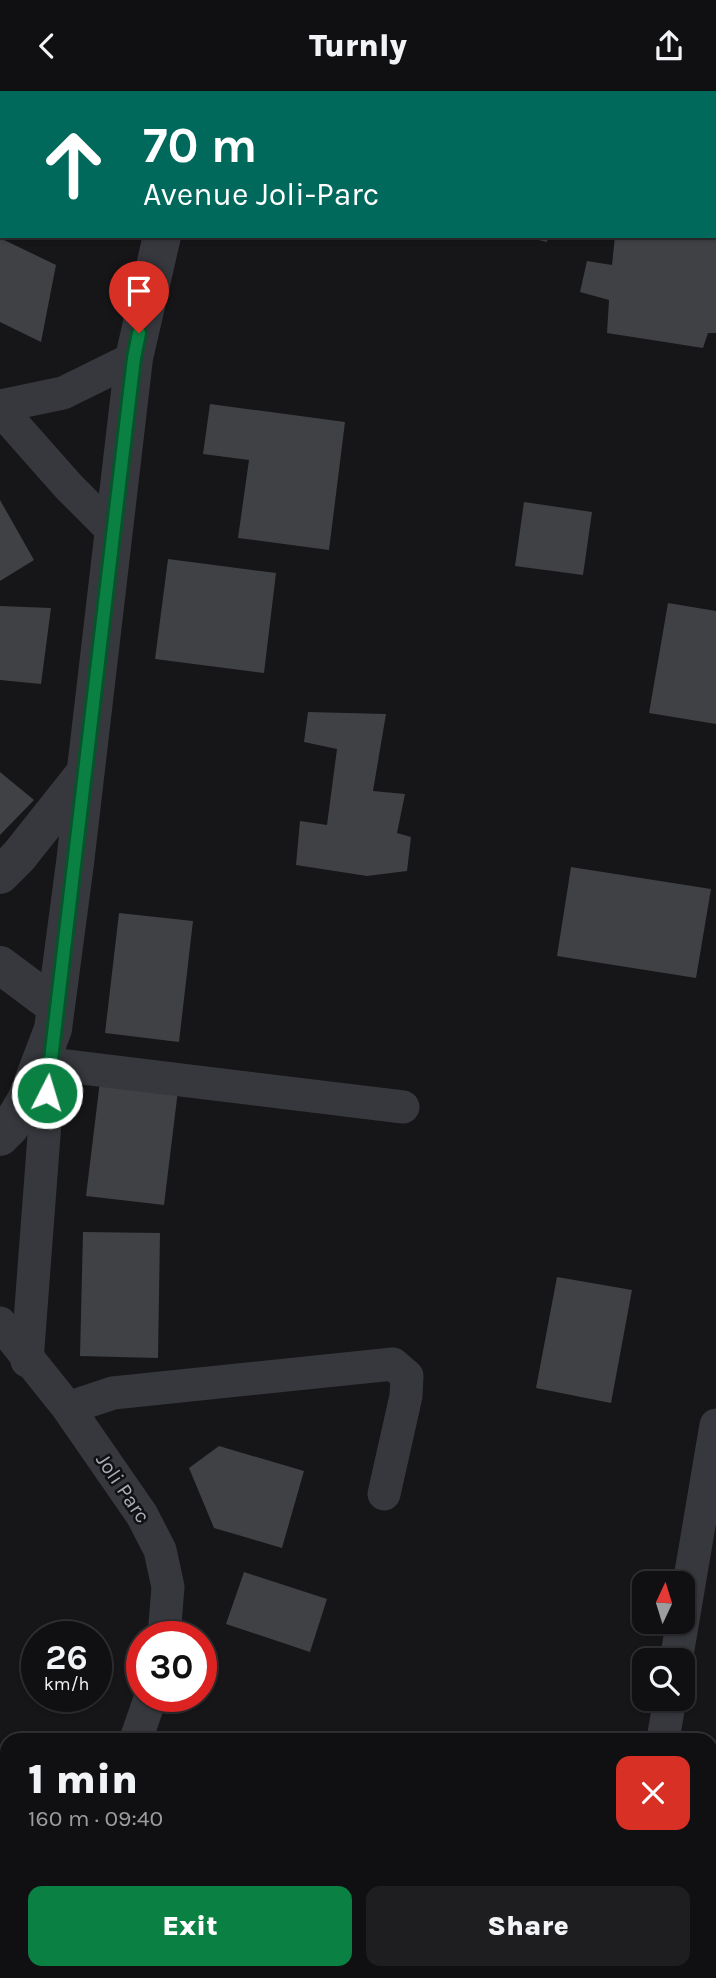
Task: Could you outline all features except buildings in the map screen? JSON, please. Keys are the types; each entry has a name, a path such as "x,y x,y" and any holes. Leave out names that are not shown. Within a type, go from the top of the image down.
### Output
{"street":[{"path":"27,1361 52,1033 134,358 162,238"},
{"path":"113,531 69,487 0,407 63,393 134,358"},
{"path":"0,875 19,856 85,773"},
{"path":"0,965 52,1033 403,1107"},
{"path":"0,1137 10,1127 26,1100 52,1033"},
{"name":"Joli Parc","path":"0,1323 27,1361 68,1408 142,1515 160,1550 168,1587 165,1621"},
{"path":"68,1408 113,1393 393,1364 407,1376 406,1397 384,1494"},
{"path":"678,1648 716,1425"},
{"path":"664,1733 668,1711"},
{"path":"138,1733 145,1712"}],"route":[{"path":"47,1093 55,1006 75,863 139,333"}]}
